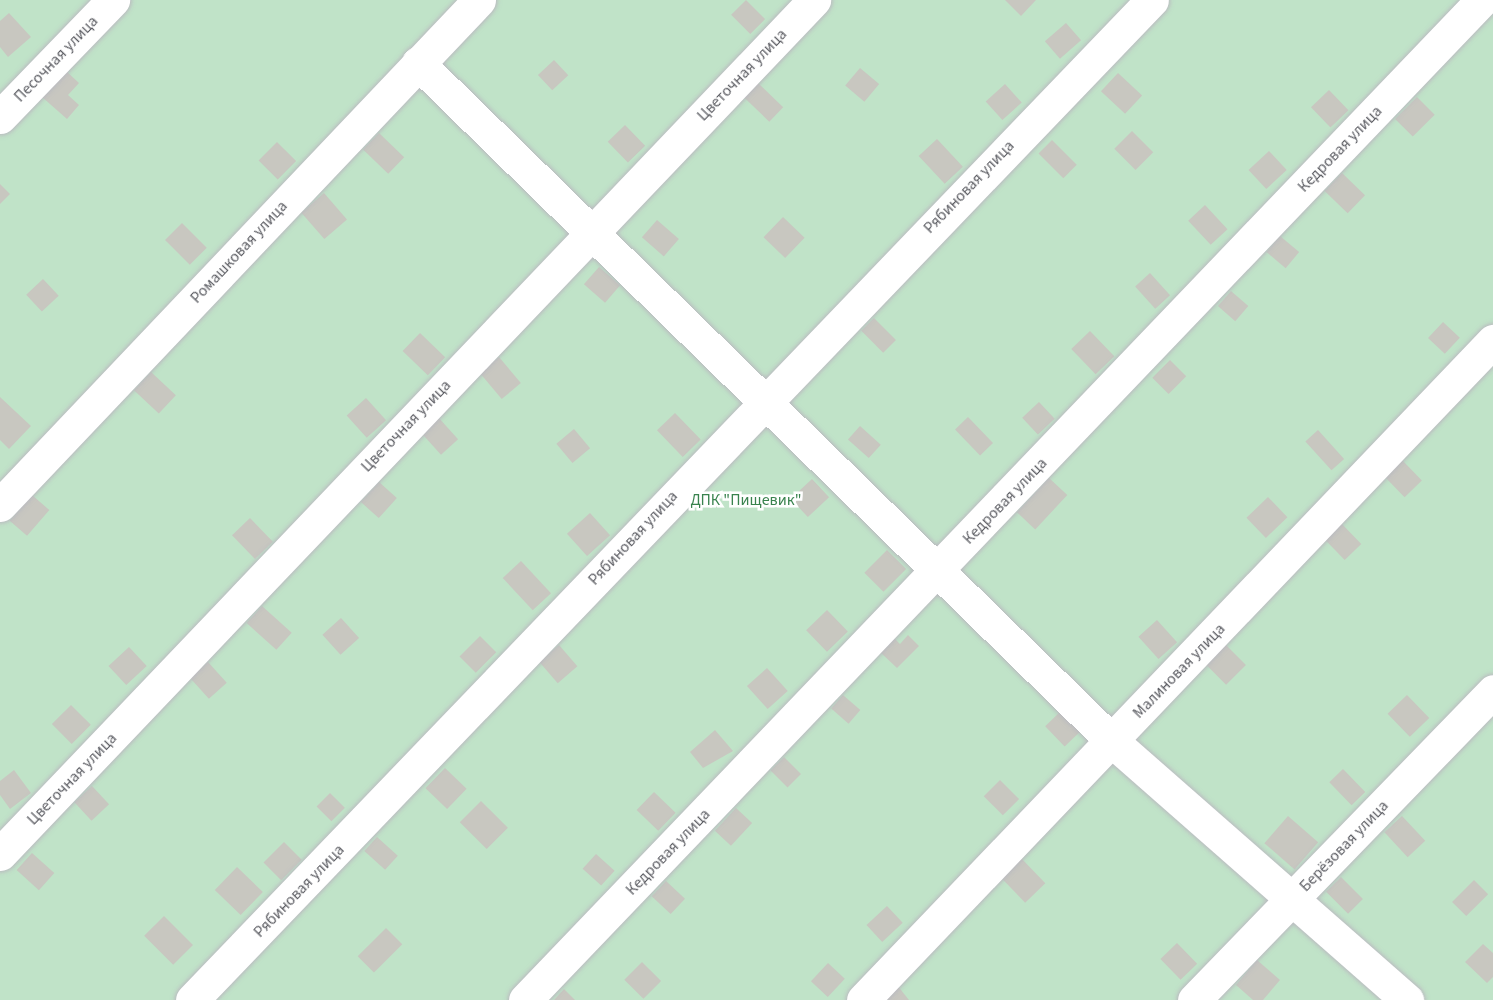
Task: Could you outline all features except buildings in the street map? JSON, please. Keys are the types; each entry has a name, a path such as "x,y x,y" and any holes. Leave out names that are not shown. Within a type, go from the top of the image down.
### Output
{"street":[{"name":"Песочная улица","path":"0,117 112,0"},
{"name":"Ромашковая улица","path":"0,506 479,0"},
{"name":"Цветочная улица","path":"0,854 814,0"},
{"name":"Рябиновая улица","path":"192,1000 764,398 1152,0"},
{"name":"Кедровая улица","path":"525,1000 940,569 1482,0"},
{"path":"418,63 940,569 1112,741 1294,897 1407,1000"},
{"name":"Малиновая улица","path":"863,1000 1493,341"},
{"name":"Берёзовая улица","path":"1194,1000 1493,691"}],"green space":[{"name":"ДПК \"Пищевик\"","path":"0,0 1493,0 1493,1000 0,1000"}]}
